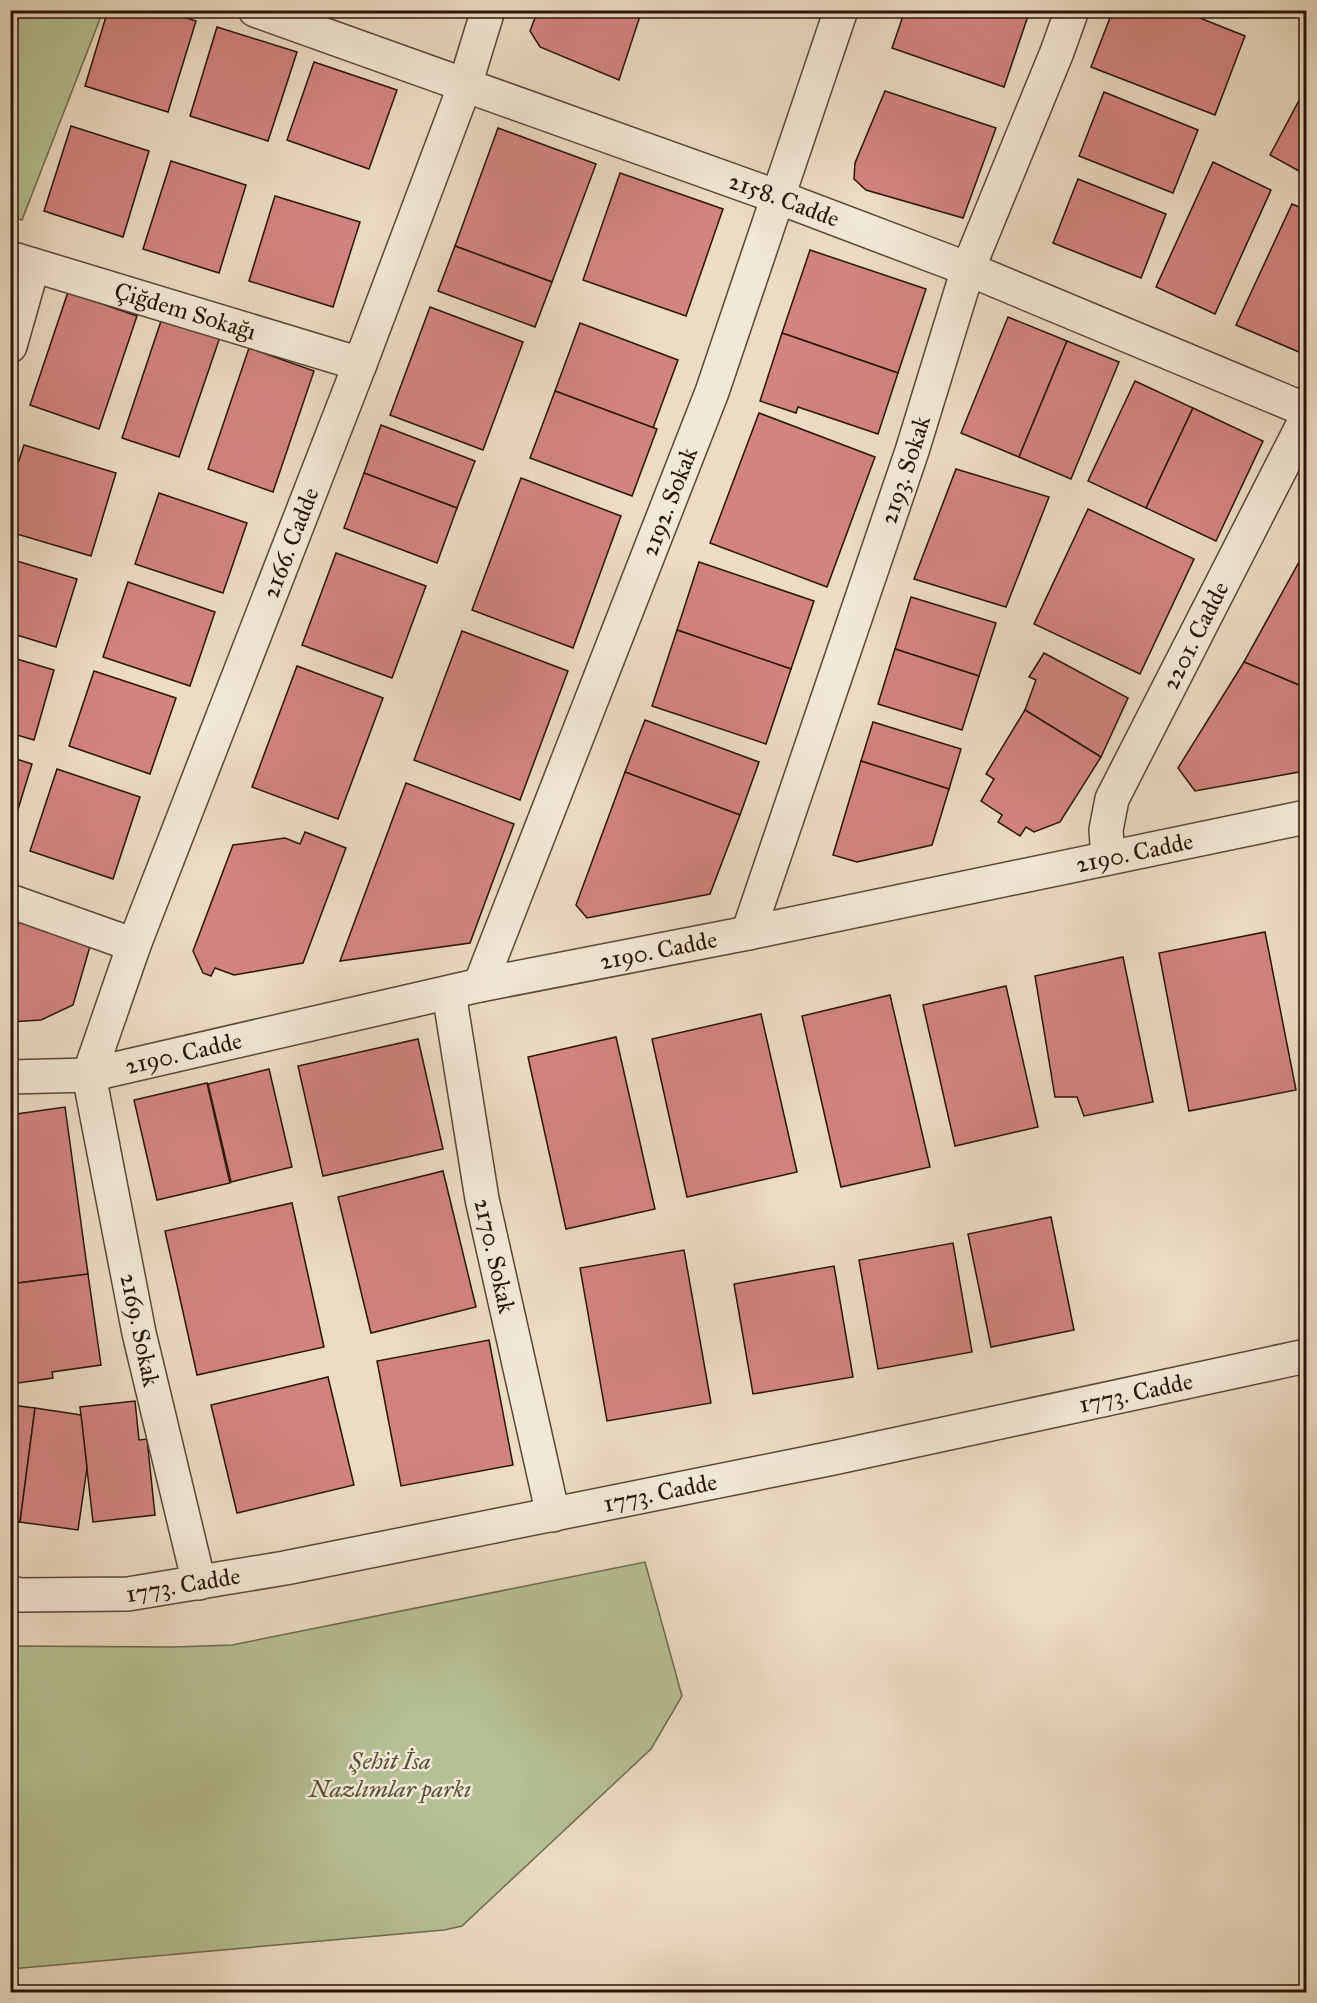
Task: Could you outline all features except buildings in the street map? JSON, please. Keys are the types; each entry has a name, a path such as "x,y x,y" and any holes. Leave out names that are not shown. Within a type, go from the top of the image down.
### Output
{"street":[{"name":"2158. Cadde","path":"255,10 778,197 968,269 1306,410"},
{"name":"2166. Cadde","path":"90,1075 134,945 360,364 465,85 488,10"},
{"name":"2192. Sokak","path":"465,989 711,392 841,10"},
{"name":"2193. Sokak","path":"748,933 912,452 968,269 1072,10"},
{"name":"Çiğdem Sokağı","path":"22,261 360,364"},
{"path":"10,346 22,261"},
{"name":"2201. Cadde","path":"1107,858 1106,830 1112,799 1306,419"},
{"name":"2190. Cadde","path":"10,1077 90,1075 465,989 748,933 1306,817"},
{"path":"10,901 134,945"},
{"name":"2170. Sokak","path":"465,989 482,1198 553,1515"},
{"name":"2169. Sokak","path":"90,1075 139,1333 199,1583"},
{"name":"1773. Cadde","path":"10,1593 21,1595 128,1594 199,1583 833,1458 1306,1356"}],"green space":[{"path":"10,11 103,11 22,220 11,217"},
{"name":"Şehit İsa Nazlımlar parkı","path":"645,1562 682,1696 651,1749 462,1926 444,1930 11,1969 11,1646 232,1645"}]}
